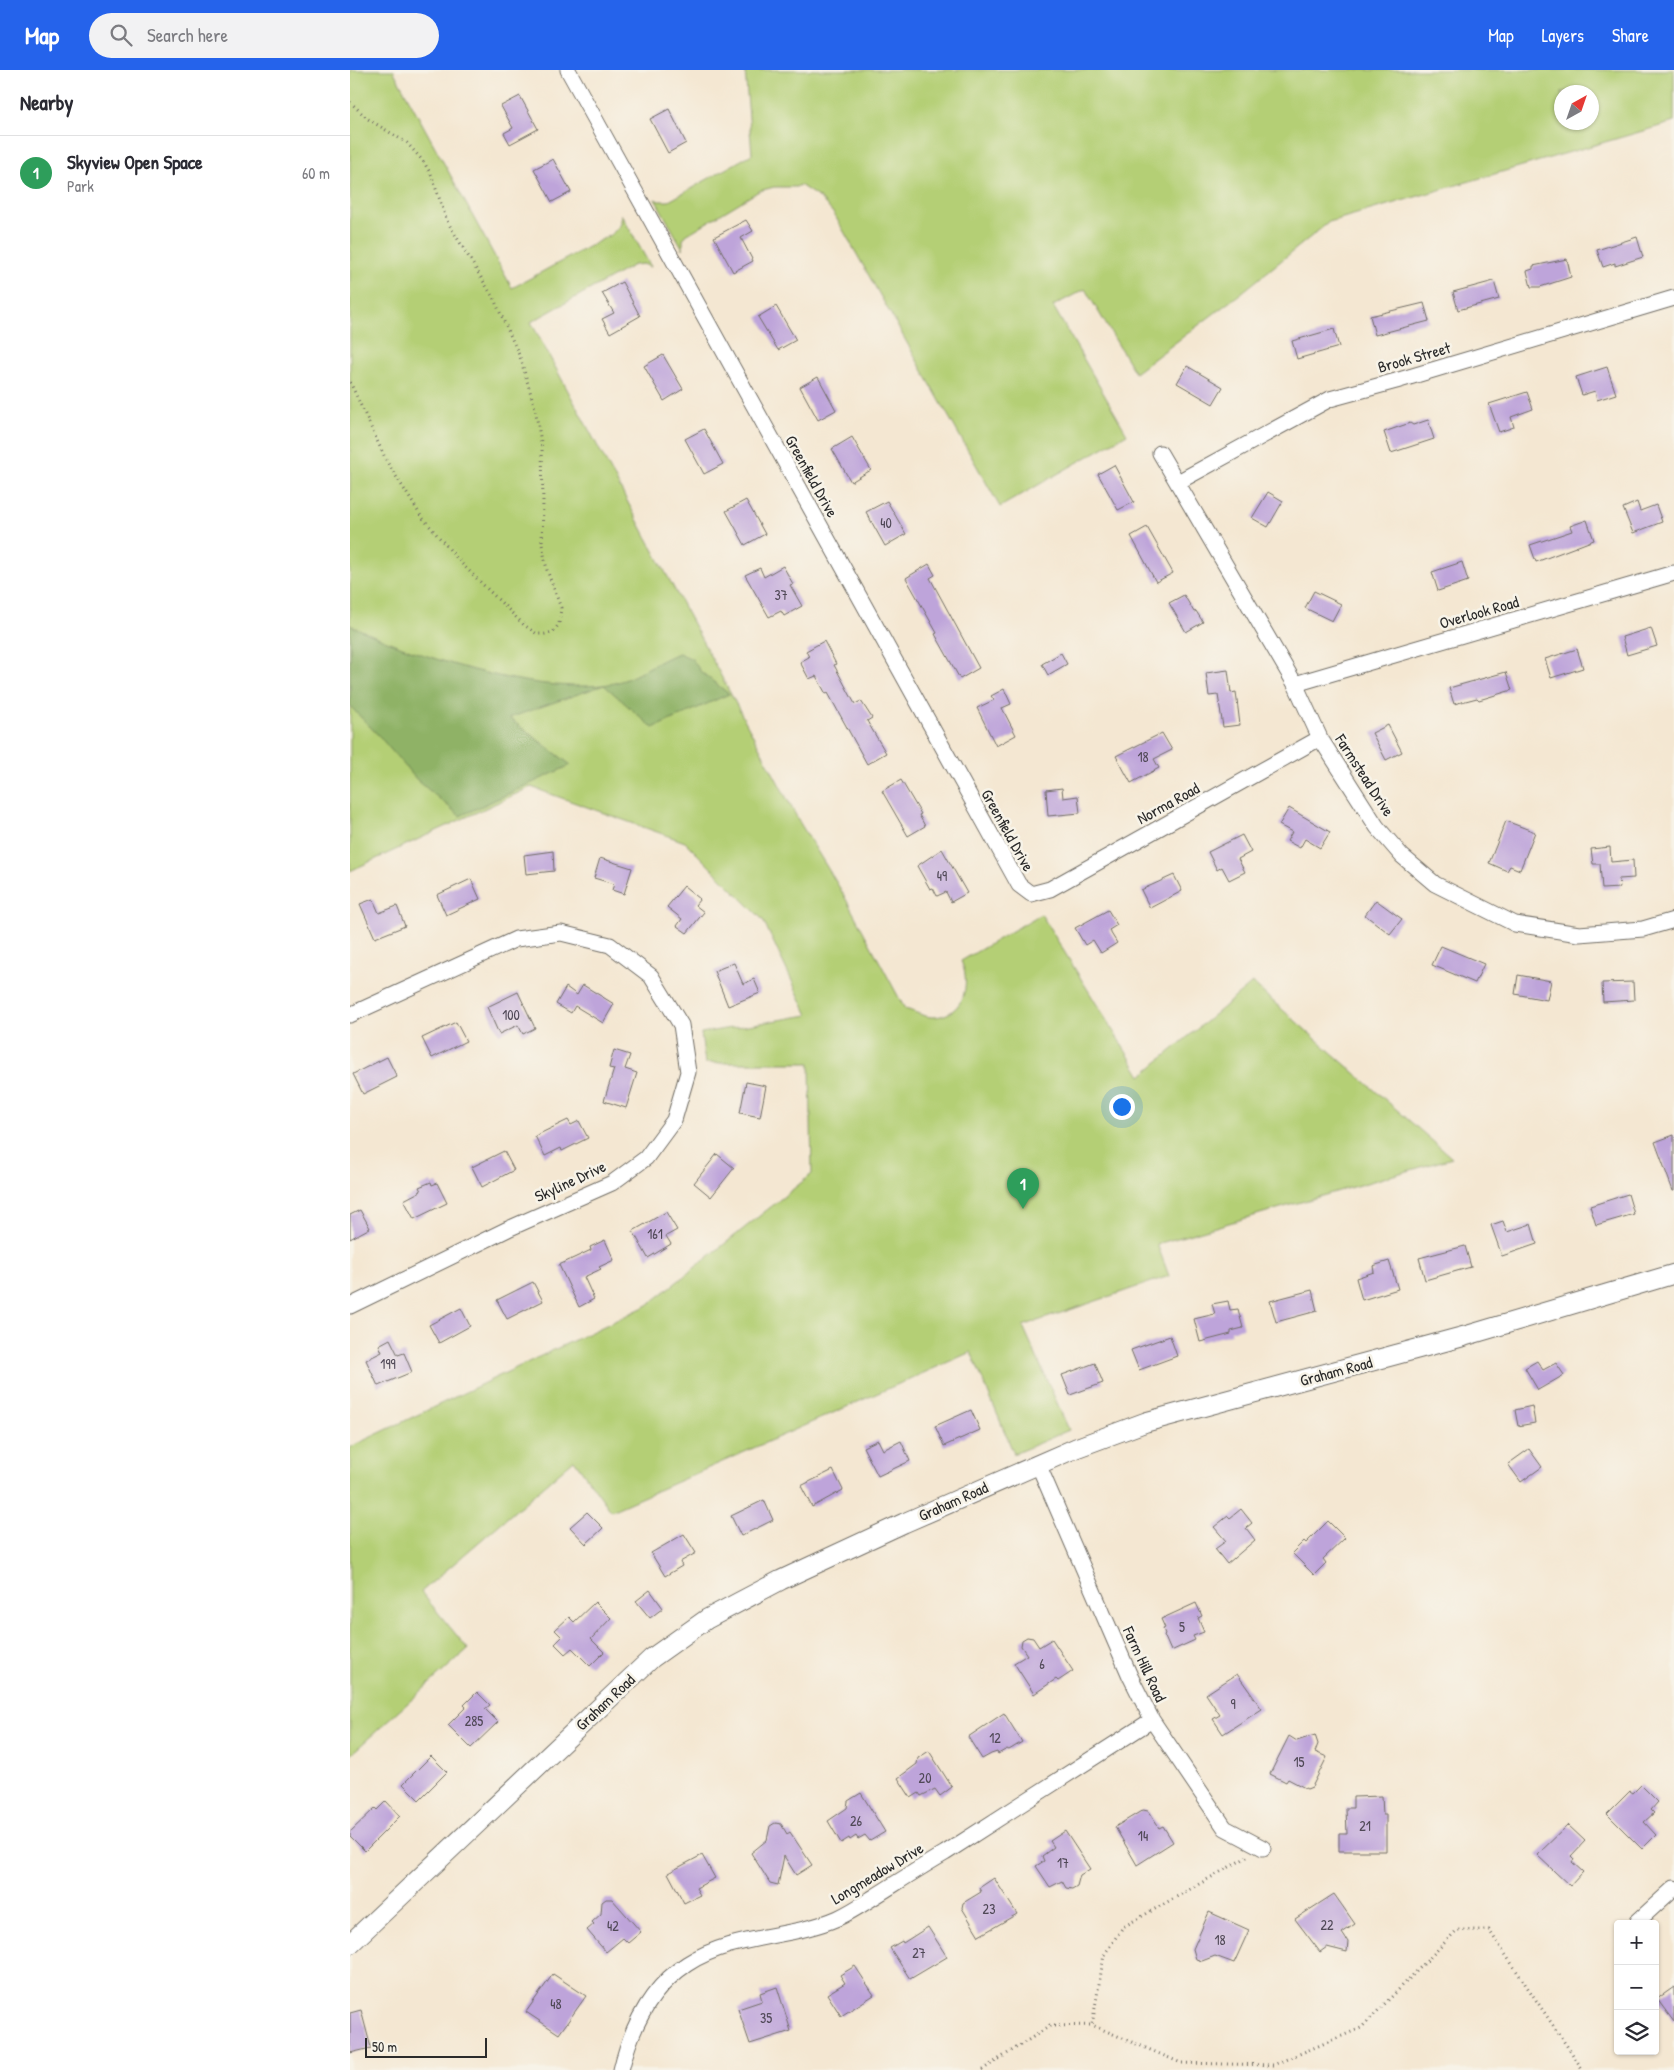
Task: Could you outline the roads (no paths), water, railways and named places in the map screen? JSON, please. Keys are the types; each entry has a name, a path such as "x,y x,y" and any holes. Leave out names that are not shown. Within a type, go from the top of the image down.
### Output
{"street":[{"name":"Greenfield Drive","path":"568,70 1019,885 1031,894"},
{"name":"Brook Street","path":"1178,482 1330,398 1396,381 1674,298"},
{"name":"Farmstead Drive","path":"1160,453 1295,684 1320,738 1377,827 1402,856 1435,884 1515,924 1579,934 1643,929 1674,920"},
{"name":"Overlook Road","path":"1295,684 1674,573"},
{"name":"Norma Road","path":"1031,894 1050,889 1320,738"},
{"name":"Skyline Drive","path":"350,1015 516,939 561,933 610,945 651,976 681,1025 688,1072 674,1120 646,1158 612,1183 508,1229 350,1306"},
{"name":"Graham Road","path":"350,1944 652,1658 707,1619 781,1580 1038,1464 1146,1422 1465,1336 1674,1274"},
{"name":"Farm Hill Road","path":"1038,1464 1126,1667 1152,1720 1225,1828 1263,1848"},
{"name":"Longmeadow Drive","path":"621,2070 626,2045 637,2021 652,1996 668,1979 687,1964 712,1951 736,1943 809,1927 838,1918 900,1881 1152,1720"},
{"path":"1639,1920 1674,1888"}],"place":[{"name":"Skyview Open Space","path":"1023,1209"}]}
